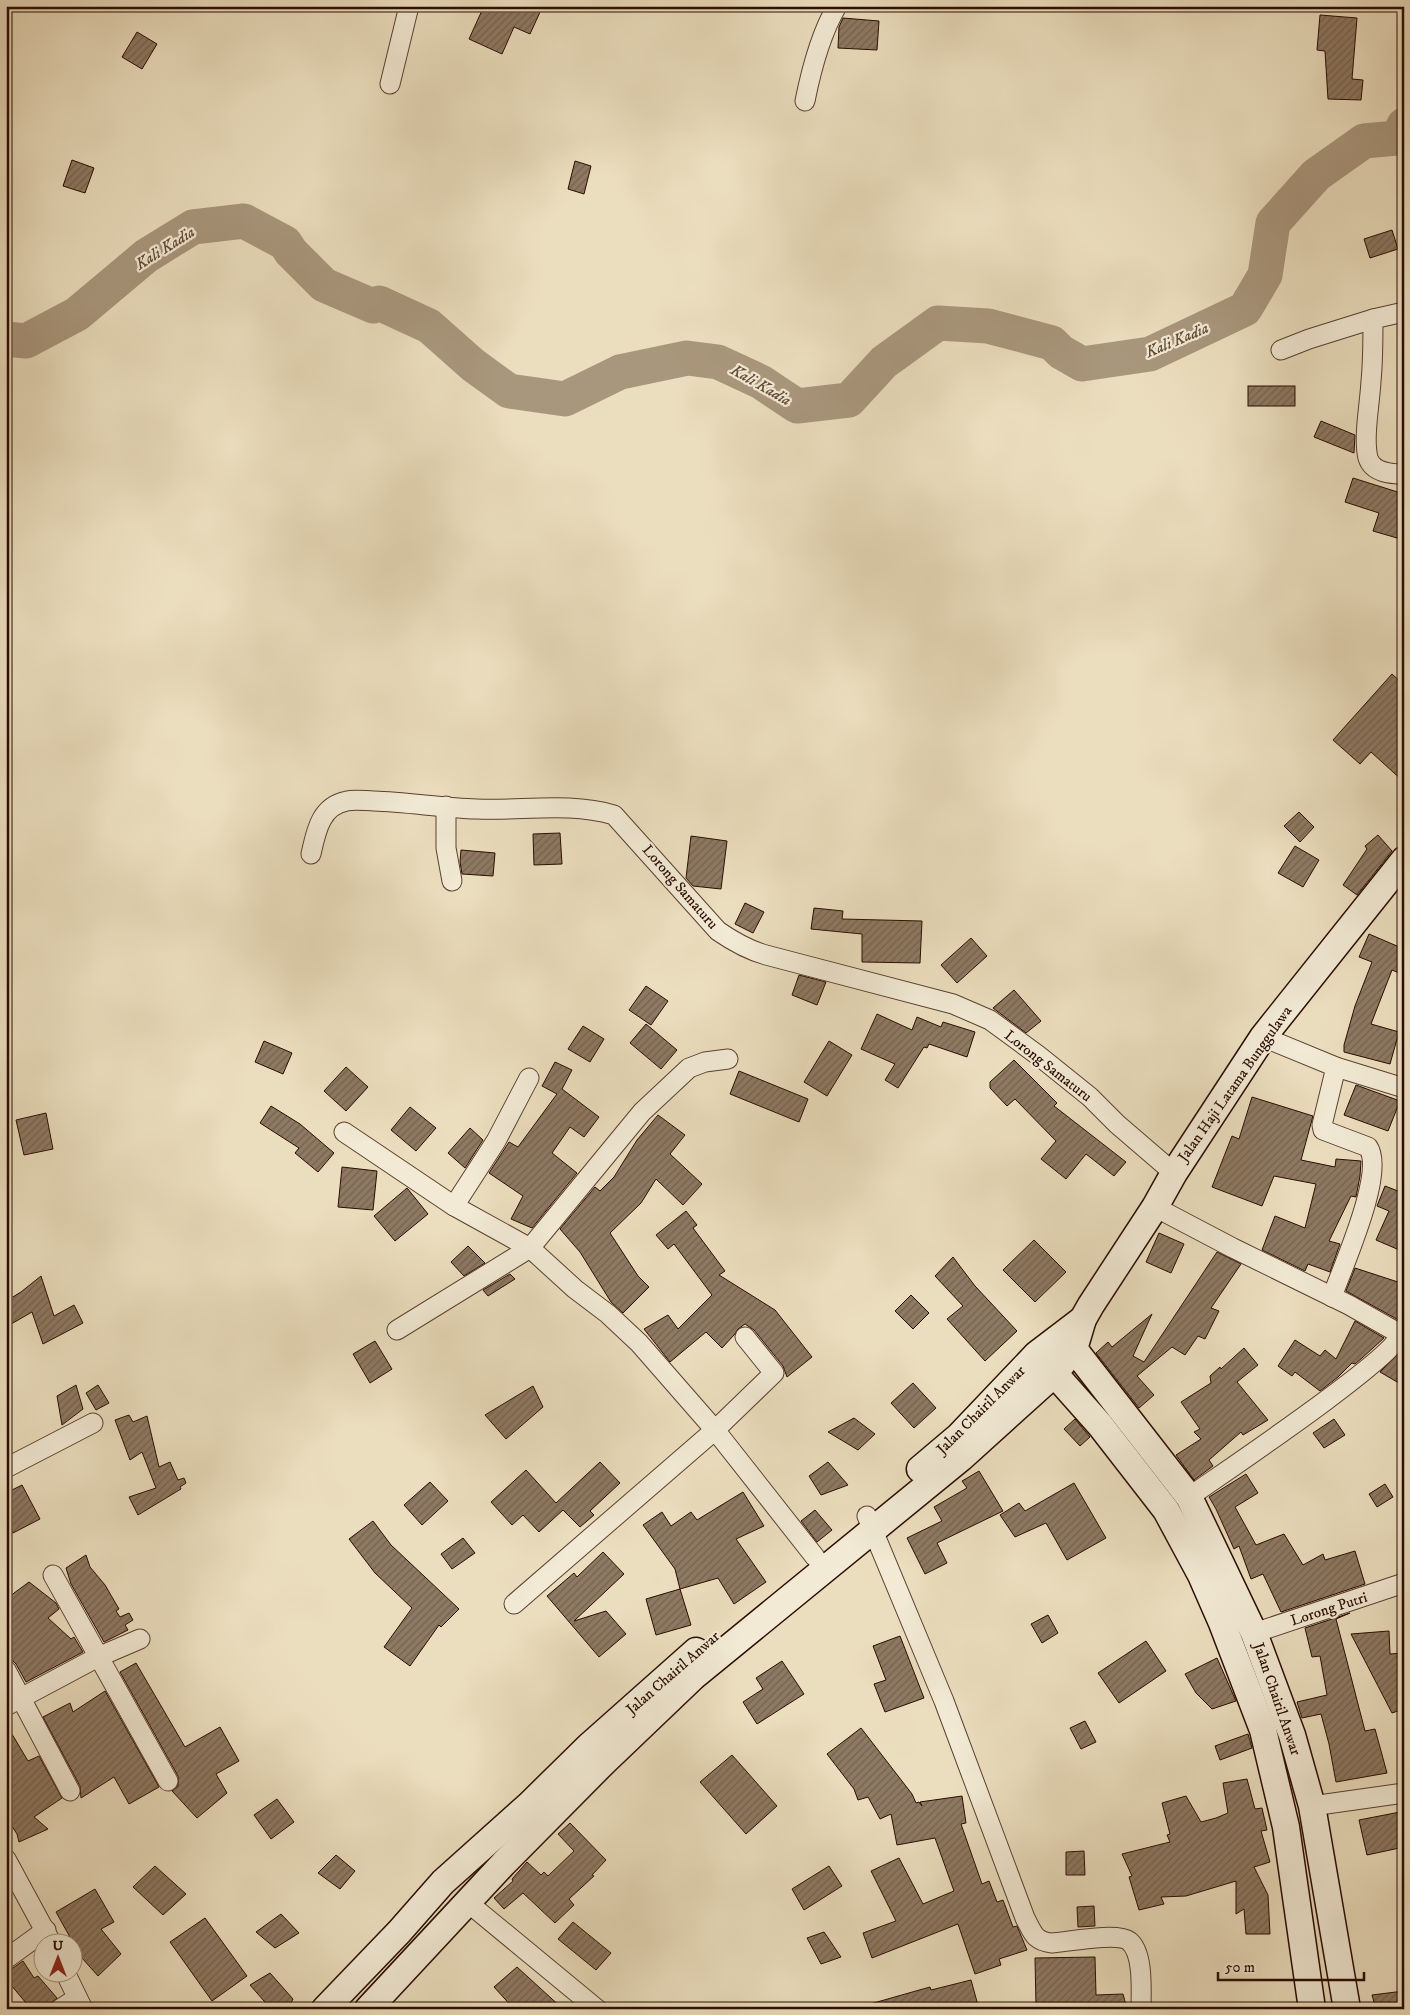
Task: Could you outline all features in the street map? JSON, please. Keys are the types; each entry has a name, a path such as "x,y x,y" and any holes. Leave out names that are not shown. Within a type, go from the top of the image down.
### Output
{"main road":[{"name":"Jalan Haji Latama Bunggulawa","path":"1083,1319 1155,1207 1174,1173 1263,1037 1404,860"},
{"name":"Jalan Chairil Anwar","path":"325,2009 400,1932 444,1882 589,1746 689,1657 815,1557 869,1522 960,1458 1054,1374 1066,1342 1083,1319"},
{"name":"Jalan Chairil Anwar","path":"1066,1342 1189,1497 1254,1633 1292,1735 1312,1806 1347,2009"},
{"name":"Jalan Chairil Anwar","path":"368,2009 416,1959 466,1901 603,1763 693,1677 869,1522 959,1436 1037,1354 1066,1342"},
{"name":"Jalan Chairil Anwar","path":"1037,1354 1100,1425 1166,1510 1202,1575 1263,1730 1286,1827 1312,2009"}],"street":[{"path":"390,84 409,6"},
{"path":"805,101 811,74 827,27 837,6"},
{"path":"1281,350 1373,319 1404,312"},
{"path":"1373,319 1372,380 1367,432 1368,459 1378,471 1404,474"},
{"name":"Lorong Samaturu","path":"311,854 318,822 330,809 347,801 402,802 476,809 576,808 598,810 614,815 718,931 734,942 766,956 953,1004 990,1020 1090,1097 1117,1124 1174,1173"},
{"path":"446,806 446,848 452,881"},
{"path":"1263,1037 1336,1067 1404,1088"},
{"path":"397,1330 530,1248 642,1112 689,1068 705,1062 728,1059"},
{"path":"1332,1297 1362,1217 1370,1183 1372,1159 1368,1147 1322,1130 1336,1067"},
{"path":"454,1206 496,1140 529,1078"},
{"path":"344,1132 454,1206 530,1248 608,1314 639,1343 716,1430 815,1557"},
{"path":"1155,1207 1398,1332 1399,1338 1389,1350 1352,1381 1189,1497"},
{"path":"514,1604 716,1430 774,1373 745,1336"},
{"path":"6,1468 93,1423"},
{"path":"869,1522 944,1701 1025,1918 1036,1939 1052,1943 1116,1938 1128,1941 1135,1950 1138,1960 1141,2009"},
{"path":"53,1575 168,1782"},
{"name":"Lorong Putri","path":"1254,1633 1404,1583"},
{"path":"13,1702 98,1657 140,1639"},
{"path":"6,1670 13,1702 48,1746 70,1792"},
{"path":"1312,1806 1404,1793"},
{"path":"6,1859 46,1932"},
{"path":"466,1901 597,2009"},
{"path":"6,1959 32,1945"},
{"path":"60,2009 80,2003 71,1982"}],"building":[{"path":"484,6 533,6 541,10 530,34 514,27 502,54 469,39"},
{"path":"1320,15 1357,18 1352,79 1363,80 1361,100 1328,99 1325,51 1317,50"},
{"path":"843,18 879,21 877,50 838,48 839,27"},
{"path":"137,32 157,44 142,69 122,57"},
{"path":"72,160 94,168 85,193 63,186"},
{"path":"575,161 591,166 584,194 568,189"},
{"path":"1392,230 1398,249 1370,258 1364,239"},
{"path":"1248,386 1295,386 1295,406 1248,406"},
{"path":"1321,421 1355,435 1354,453 1314,437"},
{"path":"1353,478 1404,494 1404,540 1373,531 1379,513 1345,502"},
{"path":"1392,674 1404,685 1404,782 1371,752 1360,764 1333,740"},
{"path":"1299,812 1314,827 1300,842 1284,826"},
{"path":"560,833 562,864 534,865 533,834"},
{"path":"1378,835 1392,851 1357,895 1343,885 1367,849 1365,846"},
{"path":"691,836 727,841 721,889 693,886 686,878"},
{"path":"1295,846 1319,860 1303,887 1278,873"},
{"path":"461,850 495,853 493,876 462,874"},
{"path":"745,903 764,912 753,933 735,924"},
{"path":"814,908 843,911 842,919 922,921 920,963 862,962 862,934 811,929"},
{"path":"1369,934 1404,949 1404,975 1392,970 1371,1024 1399,1032 1390,1064 1344,1052 1344,1045 1355,1006 1372,962 1359,957"},
{"path":"971,938 987,956 957,983 941,965"},
{"path":"799,975 826,982 817,1005 792,995"},
{"path":"646,986 668,1001 651,1025 629,1010"},
{"path":"1014,990 1041,1021 1026,1033 993,1008"},
{"path":"877,1014 912,1030 917,1017 941,1027 943,1022 975,1032 967,1057 929,1044 927,1048 924,1047 898,1088 885,1080 895,1064 861,1049"},
{"path":"646,1024 677,1050 661,1069 630,1043"},
{"path":"583,1026 604,1039 590,1062 568,1049"},
{"path":"264,1041 292,1053 283,1074 255,1062"},
{"path":"829,1041 852,1055 827,1096 804,1082"},
{"path":"1014,1060 1057,1103 1054,1106 1126,1162 1114,1176 1086,1154 1066,1179 1041,1159 1056,1141 1015,1099 1007,1106 990,1088 990,1082"},
{"path":"555,1062 572,1070 562,1089 599,1117 584,1137 570,1127 552,1153 577,1173 532,1228 511,1219 523,1196 489,1173 509,1142 518,1147 557,1094 542,1086"},
{"path":"346,1067 368,1087 346,1111 324,1091"},
{"path":"739,1071 808,1099 799,1122 730,1094"},
{"path":"1356,1085 1400,1101 1388,1131 1344,1115"},
{"path":"1252,1097 1313,1116 1301,1160 1335,1167 1336,1159 1361,1161 1356,1197 1351,1196 1329,1241 1340,1244 1330,1272 1308,1264 1305,1271 1262,1250 1275,1216 1305,1228 1316,1184 1274,1176 1262,1206 1212,1187 1232,1136 1239,1139"},
{"path":"271,1106 300,1124 334,1153 318,1172 295,1153 299,1148 260,1123"},
{"path":"410,1107 436,1128 416,1151 391,1130"},
{"path":"46,1113 53,1149 24,1155 16,1120"},
{"path":"658,1115 685,1135 670,1154 702,1184 683,1205 656,1179 641,1203 610,1233 638,1276 649,1287 623,1313 611,1302 580,1252 560,1229 595,1187 600,1191 614,1177 637,1140"},
{"path":"470,1128 483,1140 465,1168 448,1153"},
{"path":"342,1167 377,1171 373,1210 338,1207"},
{"path":"1404,1180 1404,1252 1376,1240 1389,1211 1377,1206 1385,1186 1398,1191"},
{"path":"407,1188 428,1214 395,1241 374,1216"},
{"path":"686,1211 697,1225 693,1228 725,1271 719,1275 775,1310 812,1357 787,1377 783,1366 754,1330 745,1324 738,1329 722,1348 706,1332 670,1362 644,1329 668,1315 678,1329 712,1295 674,1244 668,1249 656,1235"},
{"path":"1159,1233 1184,1244 1171,1273 1146,1262"},
{"path":"1034,1240 1066,1272 1035,1302 1003,1270"},
{"path":"468,1246 485,1263 464,1276 451,1262"},
{"path":"1217,1252 1241,1264 1211,1308 1219,1311 1205,1339 1198,1336 1185,1355 1172,1347 1137,1376 1154,1395 1139,1408 1096,1353 1108,1342 1112,1347 1152,1314 1133,1356 1144,1362"},
{"path":"953,1257 975,1286 1017,1331 985,1361 947,1319 963,1306 935,1276"},
{"path":"1355,1268 1404,1284 1404,1323 1346,1291"},
{"path":"510,1274 515,1279 488,1296 483,1290"},
{"path":"41,1276 54,1316 74,1305 83,1323 43,1344 32,1312 6,1327 6,1301"},
{"path":"911,1295 929,1313 913,1329 895,1311"},
{"path":"1355,1321 1384,1338 1355,1364 1352,1363 1320,1391 1295,1372 1292,1376 1278,1366 1295,1340 1320,1356 1325,1350 1336,1359"},
{"path":"375,1341 392,1369 370,1383 353,1354"},
{"path":"1244,1348 1258,1365 1237,1382 1268,1420 1243,1435 1241,1432 1209,1460 1213,1466 1194,1480 1176,1455 1201,1439 1194,1432 1200,1429 1181,1402 1211,1383 1210,1376 1220,1367 1221,1369"},
{"path":"1404,1348 1404,1386 1380,1372"},
{"path":"913,1383 936,1408 914,1428 891,1403"},
{"path":"76,1385 83,1409 62,1425 57,1396"},
{"path":"98,1385 109,1403 96,1410 86,1393"},
{"path":"533,1386 543,1407 506,1439 485,1415"},
{"path":"129,1415 133,1422 147,1416 159,1467 170,1462 178,1480 184,1478 186,1483 180,1487 181,1489 138,1515 129,1497 156,1488 142,1452 130,1460 115,1420"},
{"path":"854,1418 875,1434 858,1450 828,1432"},
{"path":"1075,1419 1090,1437 1080,1446 1064,1429"},
{"path":"1334,1419 1345,1435 1324,1448 1313,1433"},
{"path":"600,1462 620,1483 590,1511 594,1515 580,1527 563,1510 539,1532 523,1515 512,1525 491,1502 526,1470 556,1503"},
{"path":"828,1462 848,1485 821,1495 809,1476"},
{"path":"979,1471 1003,1511 937,1543 947,1563 925,1574 907,1538 942,1521 934,1507 967,1488 962,1481"},
{"path":"1246,1474 1258,1493 1235,1507 1256,1545 1284,1534 1303,1565 1323,1554 1325,1560 1355,1551 1365,1584 1281,1612 1263,1574 1251,1579 1239,1546 1234,1549 1209,1497"},
{"path":"430,1482 448,1501 422,1525 404,1505"},
{"path":"1074,1483 1106,1538 1067,1560 1046,1523 1015,1537 1000,1515 1019,1503 1025,1511"},
{"path":"1385,1484 1393,1497 1377,1507 1369,1494"},
{"path":"22,1485 40,1519 13,1533 6,1521 6,1493"},
{"path":"743,1492 764,1526 736,1539 766,1582 734,1604 718,1578 680,1589 675,1569 643,1525 662,1512 671,1526 691,1512 697,1520"},
{"path":"815,1510 832,1530 817,1542 801,1521"},
{"path":"373,1521 391,1545 459,1609 441,1627 439,1625 410,1666 384,1647 412,1608 375,1573 349,1539"},
{"path":"463,1538 475,1553 452,1569 441,1554"},
{"path":"603,1552 624,1574 574,1621 606,1611 626,1634 599,1657 547,1596 574,1573 577,1577"},
{"path":"86,1555 90,1567 105,1585 119,1609 116,1611 120,1617 129,1613 133,1620 125,1625 128,1630 104,1642 71,1584 66,1568"},
{"path":"29,1582 56,1603 59,1609 48,1618 71,1639 74,1637 83,1652 26,1682 16,1664 12,1660 6,1659 6,1599"},
{"path":"680,1589 691,1625 656,1635 646,1599"},
{"path":"1350,1613 1336,1619 1365,1731 1375,1729 1387,1773 1336,1782 1321,1714 1302,1718 1297,1702 1327,1695 1320,1656 1312,1657 1305,1628"},
{"path":"1048,1615 1058,1633 1042,1643 1031,1624"},
{"path":"1389,1631 1390,1654 1404,1653 1404,1709 1392,1713 1351,1634"},
{"path":"900,1636 924,1698 885,1712 874,1684 886,1680 873,1646"},
{"path":"1146,1641 1166,1671 1119,1703 1098,1673"},
{"path":"1217,1658 1236,1701 1212,1709 1196,1693 1185,1674"},
{"path":"782,1661 804,1694 757,1724 743,1702 763,1689 756,1678"},
{"path":"136,1663 185,1747 220,1727 239,1761 216,1774 227,1793 197,1818 172,1791 178,1786 178,1776 120,1672"},
{"path":"105,1691 159,1787 129,1804 114,1777 81,1798 80,1786 43,1717 70,1703 73,1712"},
{"path":"1085,1721 1096,1742 1081,1749 1070,1728"},
{"path":"6,1724 28,1761 39,1756 62,1798 34,1817 48,1829 19,1842 17,1834 6,1817"},
{"path":"861,1728 912,1794 916,1803 919,1802 922,1806 920,1802 962,1796 966,1823 961,1824 982,1884 989,1881 997,1902 1003,1900 1013,1927 1017,1926 1027,1950 999,1959 1001,1965 975,1974 958,1924 872,1958 863,1933 896,1921 871,1871 899,1858 923,1904 954,1891 935,1838 897,1845 891,1814 880,1819 868,1797 858,1800 854,1789 827,1754"},
{"path":"1248,1734 1252,1748 1220,1760 1215,1746"},
{"path":"732,1755 777,1806 746,1834 700,1782"},
{"path":"1247,1779 1255,1809 1262,1808 1267,1830 1261,1831 1270,1862 1254,1867 1268,1895 1270,1934 1246,1934 1244,1909 1236,1914 1236,1881 1186,1896 1161,1897 1164,1904 1139,1910 1129,1877 1132,1876 1122,1854 1170,1842 1167,1835 1170,1834 1162,1803 1186,1796 1201,1822 1216,1818 1228,1813 1223,1783"},
{"path":"277,1799 294,1822 271,1839 254,1815"},
{"path":"1400,1812 1404,1830 1404,1847 1367,1855 1359,1820"},
{"path":"570,1823 606,1860 592,1875 594,1876 569,1899 574,1905 555,1923 523,1893 504,1909 494,1898 513,1881 512,1879 527,1862 541,1875 544,1872 548,1876 574,1851 558,1834"},
{"path":"1084,1851 1085,1875 1066,1875 1066,1852"},
{"path":"336,1855 355,1871 340,1889 318,1873"},
{"path":"155,1866 186,1894 163,1915 133,1887"},
{"path":"829,1866 842,1886 804,1910 792,1889"},
{"path":"95,1889 114,1922 101,1929 121,1954 98,1976 82,1958 82,1932 67,1932 56,1912"},
{"path":"1094,1906 1095,1926 1078,1927 1077,1907"},
{"path":"281,1914 299,1933 275,1948 256,1932"},
{"path":"205,1918 247,1976 212,2001 170,1942"},
{"path":"573,1922 611,1953 596,1970 558,1939"},
{"path":"824,1932 841,1957 821,1964 807,1938"},
{"path":"1095,1957 1096,1995 1123,1994 1127,2009 1078,2009 1078,2004 1036,2005 1035,1958"},
{"path":"23,1961 32,1975 32,1982 43,1982 57,1998 39,2009 31,2009 6,1979 6,1973"},
{"path":"517,1967 563,2009 514,2009 494,1987"},
{"path":"270,1973 293,1999 288,2009 271,2009 250,1985"},
{"path":"971,1980 979,2009 871,2009 870,2004 930,1987 931,1990"},
{"path":"1404,1991 1404,2009 1376,2009 1372,1995"}],"waterway":[{"name":"Kali Kadia","path":"6,339 26,341 77,314 146,256 193,227 244,221 285,243 291,252 324,285 373,306 379,303 429,326 473,365 509,391 565,399 620,372 687,358 718,362 761,382 797,406 849,400 884,362 938,323 988,326 1052,343 1061,352 1082,364 1150,354 1245,309 1265,275 1273,223 1316,175 1364,141 1397,138 1404,125"}]}
